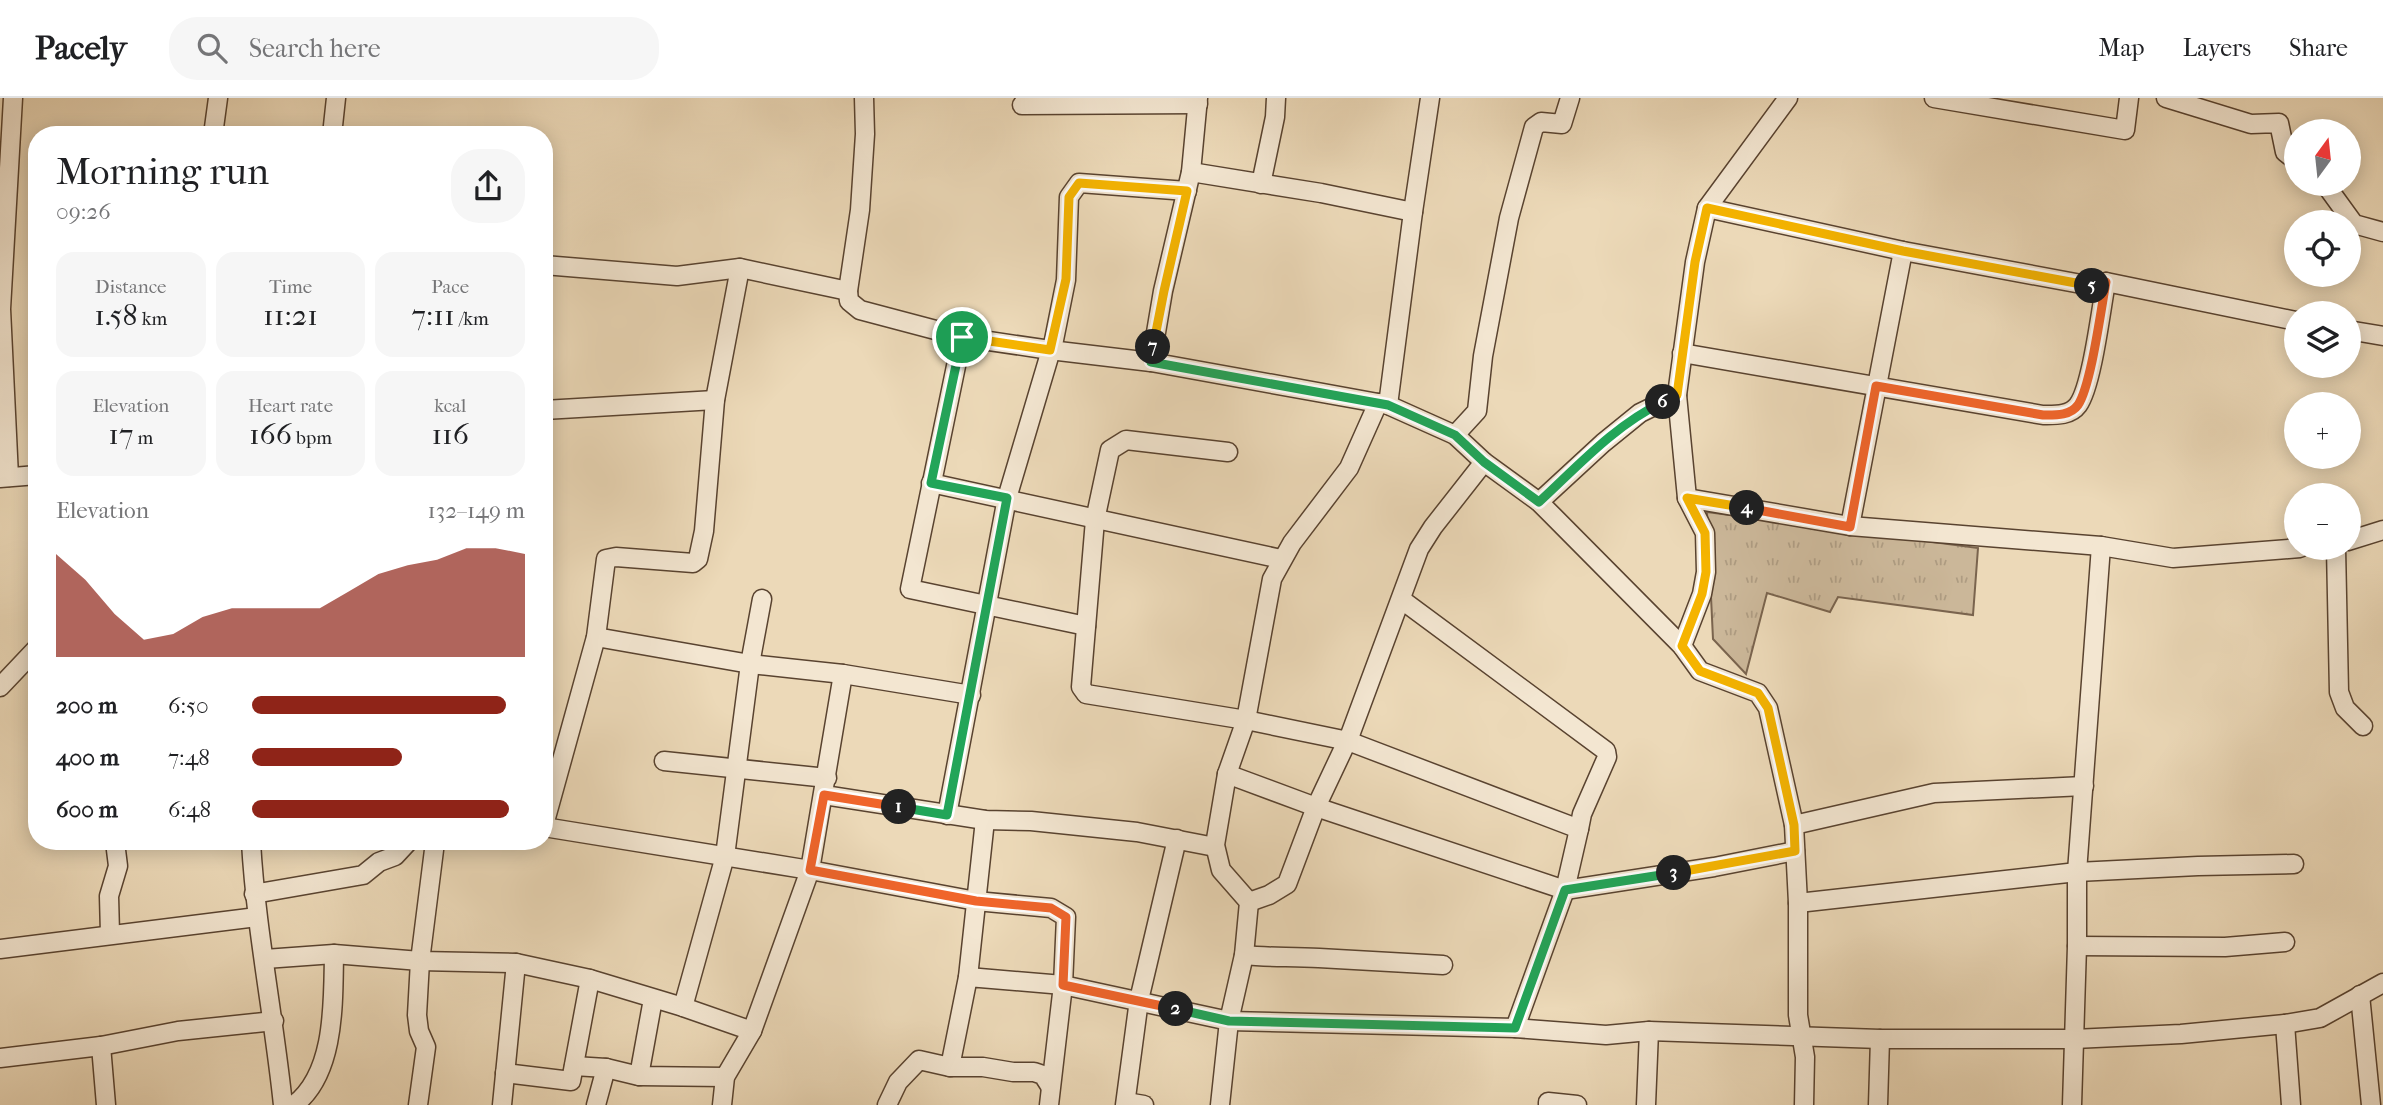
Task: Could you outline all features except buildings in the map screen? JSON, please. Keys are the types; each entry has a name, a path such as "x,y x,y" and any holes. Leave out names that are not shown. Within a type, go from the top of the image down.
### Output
{"street":[{"path":"214,126 218,98"},
{"path":"333,126 336,98"},
{"path":"863,98 865,134 860,210 848,291 851,305 860,310 962,337 1151,362 1383,404 1455,435 1484,462 1539,502 1682,646 1700,671 1758,693 1768,708 1794,825 1798,903 1798,1015 1805,1057 1804,1105"},
{"path":"1261,184 1275,117 1276,98"},
{"path":"1220,1105 1229,1021 1244,955 1249,902 1221,870 1215,847 1227,774 1246,720 1272,579 1281,559 1349,468 1383,404 1430,98"},
{"path":"1455,435 1477,411 1483,356 1508,218 1534,128 1541,122 1562,124 1570,98"},
{"path":"1682,646 1702,594 1706,572 1705,533 1687,498 1677,395 1695,262 1707,208 1788,98"},
{"path":"1934,98 2125,130 2129,98"},
{"path":"2166,98 2251,124 2279,123 2284,147"},
{"path":"1021,105 1198,101 1191,172 1151,362"},
{"path":"8,103 1,309 4,477 28,476"},
{"path":"1191,172 1413,212"},
{"path":"947,815 1007,498 1050,350 1066,279 1069,197 1079,183 1187,191"},
{"path":"2334,196 2354,224 2383,232"},
{"path":"1707,208 1903,251 2092,286 2106,282 2284,319"},
{"path":"1850,527 1903,251"},
{"path":"553,266 677,276 740,268 848,291"},
{"path":"553,793 596,637 606,559 617,557 693,563 698,559 704,531 715,400 740,268"},
{"path":"1682,353 2043,415 2063,415 2078,406 2087,382 2106,282"},
{"path":"2361,332 2383,336"},
{"path":"962,337 910,589 1086,626"},
{"path":"1539,502 1640,413 1677,395"},
{"path":"553,409 715,400"},
{"path":"1228,452 1126,440 1111,450 1095,520 1081,687 1086,694 1246,720 1348,741 1579,829"},
{"path":"1249,902 1269,895 1287,884 1316,807 1348,741 1402,600 1410,571 1426,538 1484,462"},
{"path":"931,483 1281,559"},
{"path":"1687,498 1850,527 2101,546 2173,558 2284,549"},
{"path":"2361,537 2383,530"},
{"path":"2072,1105 2077,872 2101,546"},
{"path":"2336,560 2339,692 2345,708 2363,726"},
{"path":"683,1007 725,856 750,664 762,599"},
{"path":"1402,600 1606,751 1607,757 1582,814 1565,890 1515,1028"},
{"path":"596,637 750,664 843,674 971,695"},
{"path":"0,687 28,657"},
{"path":"722,1105 725,1077 752,1031 810,870 843,674"},
{"path":"664,761 736,769 825,786 947,815 1084,826 1215,847"},
{"path":"1227,774 1316,807 1565,890 1714,867 1795,851"},
{"path":"1794,825 1934,793 2084,786"},
{"path":"950,1067 968,977 985,820"},
{"path":"553,827 810,870 976,901 1051,908 1066,917 1063,985 1049,1105"},
{"path":"1144,1105 1126,1104 1139,1000 1177,839"},
{"path":"110,934 109,896 118,866 116,850"},
{"path":"251,850 254,894 274,1021 283,1105"},
{"path":"254,894 363,875 379,862 396,856 401,850"},
{"path":"418,1105 426,1047 419,1031 417,1015 420,961 434,850"},
{"path":"1798,903 2077,872 2294,864"},
{"path":"0,949 257,917"},
{"path":"2077,946 2225,947 2285,942"},
{"path":"265,959 334,954 420,961 516,963 590,979 752,1031"},
{"path":"294,1105 312,1085 330,1038 333,1020 334,954"},
{"path":"1244,955 1443,965"},
{"path":"502,1105 516,963"},
{"path":"968,977 1063,985 1229,1021 1515,1028 1606,1035 1649,1031 1801,1034 1880,1039 2074,1039 2181,1034 2285,1024 2320,1018 2383,983"},
{"path":"505,1073 571,1081 590,979"},
{"path":"2360,995 2371,1105"},
{"path":"639,1076 653,999"},
{"path":"0,1058 101,1046 178,1031 274,1021"},
{"path":"2285,1024 2291,1105"},
{"path":"1646,1105 1649,1031"},
{"path":"1878,1105 1880,1039"},
{"path":"101,1046 106,1105"},
{"path":"887,1105 898,1082 919,1060 950,1067 1034,1072 1043,1075 1050,1086"},
{"path":"574,1066 606,1068 639,1076 725,1077"},
{"path":"596,1105 606,1068"},
{"path":"1548,1105 1548,1102 1577,1105"}],"green space":[{"path":"1707,512 1978,548 1973,615 1838,597 1830,612 1767,593 1746,674 1713,639"}],"route":[{"path":"1079,183 1187,191 1151,362 1388,405 1455,435 1484,462 1539,502 1640,413 1677,395 1695,262 1707,208 1903,251 2092,286 2106,282 2087,382 2078,406 2063,415 2043,415 1876,386 1850,527 1687,498 1705,533 1706,572 1702,594 1682,646 1700,671 1758,693 1768,708 1794,825 1795,851 1714,867 1565,890 1515,1028 1229,1021 1063,985 1066,917 1051,908 976,901 810,870 824,795 947,815 1007,498 931,483 962,337 1050,350 1066,279 1069,197 1079,183"}]}
